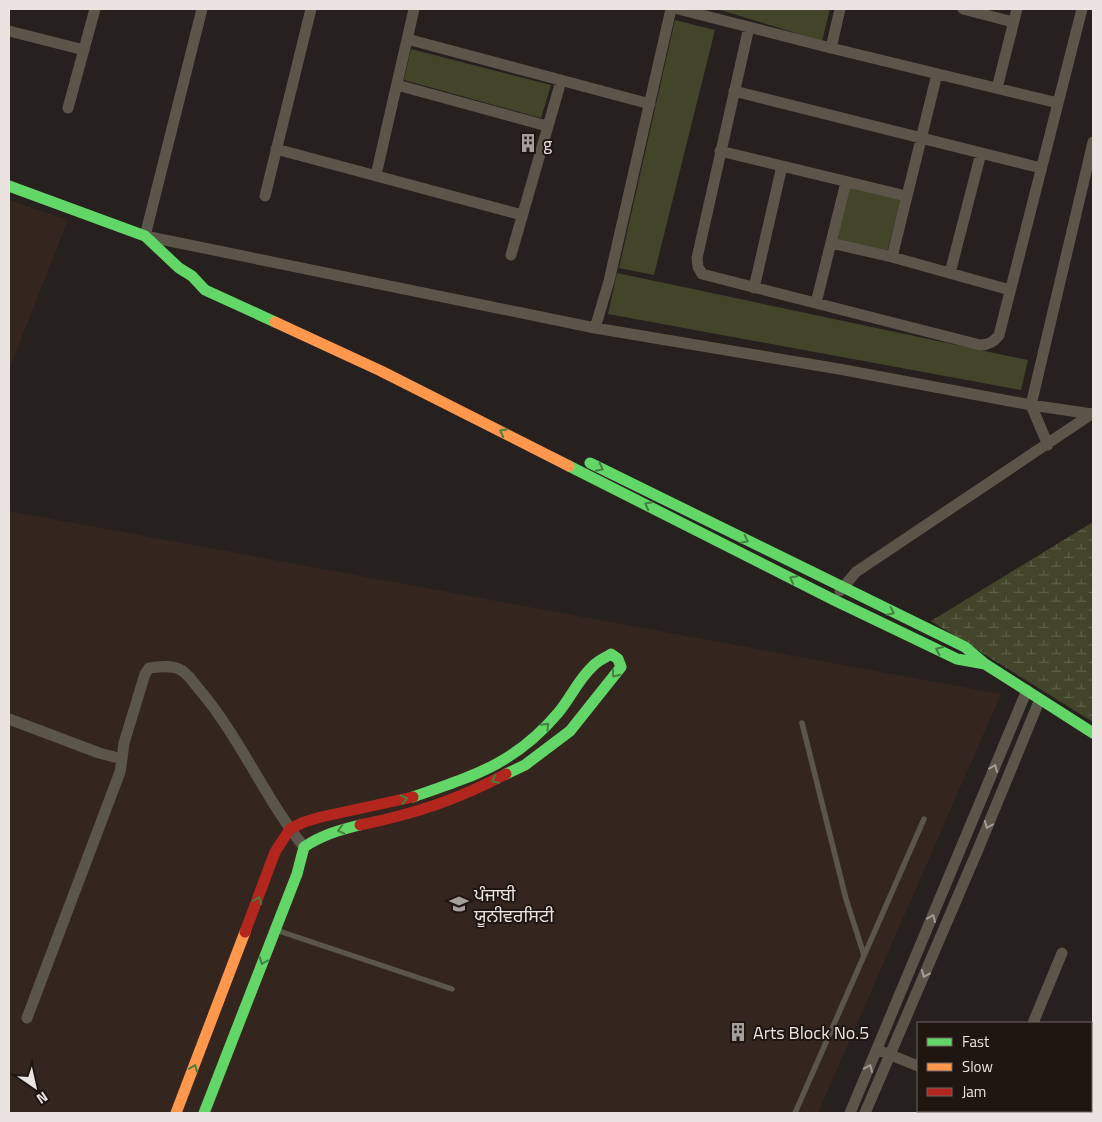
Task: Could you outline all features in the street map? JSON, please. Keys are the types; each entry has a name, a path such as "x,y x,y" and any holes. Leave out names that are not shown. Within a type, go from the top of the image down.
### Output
{"street":[{"path":"68,108 95,9"},
{"path":"145,236 202,9"},
{"path":"265,196 311,9"},
{"path":"376,176 414,9"},
{"path":"595,328 609,281 671,9"},
{"path":"678,9 1058,103"},
{"path":"831,48 840,9"},
{"path":"963,9 1014,22"},
{"path":"997,88 1017,9"},
{"path":"749,27 697,258 698,267 702,274 970,343 986,345 995,340 999,335 1082,9"},
{"path":"9,31 84,50"},
{"path":"408,39 650,104"},
{"path":"892,257 937,74"},
{"path":"511,254 561,81"},
{"path":"397,85 548,126"},
{"path":"734,91 1041,168"},
{"path":"1048,445 1032,405 1093,142"},
{"path":"276,149 522,215"},
{"path":"720,151 906,196"},
{"path":"950,273 981,153"},
{"path":"754,288 782,166"},
{"path":"816,304 846,182"},
{"path":"9,186 145,236 595,328 839,369 1032,405 1093,414"},
{"path":"145,236 179,268 192,276 210,280 381,371 834,600 957,659 985,664"},
{"path":"831,243 892,257 1010,290"},
{"path":"296,326 528,432"},
{"path":"834,600 856,572 1093,414"},
{"path":"580,458 965,648 985,664 1093,733"},
{"path":"176,1113 275,852 290,829 322,816 410,799 474,776 505,760 532,740 558,713 592,666 610,654 616,656 620,662 620,667 570,731 525,765 482,787 445,802 395,818 337,830 317,838 304,847 301,852 297,874 204,1113"},
{"path":"27,1018 120,772 124,743 141,682 149,668 166,666 180,669 188,676 205,696 234,737 290,829 304,847"},
{"path":"850,1113 1027,690"},
{"path":"865,1113 1040,699"},
{"path":"9,719 99,753 122,759"},
{"path":"1033,1022 1062,953"},
{"path":"1037,1012 1044,1022"},
{"path":"877,1050 917,1066"}],"lane":[{"path":"802,723 846,899 864,954"},
{"path":"795,1113 924,819"},
{"path":"275,930 452,989"}],"shaded area":[{"path":"9,200 68,220 9,370"},
{"name":"ਪੰਜਾਬੀ ਯੂਨੀਵਰਸਿਟੀ","path":"9,511 1001,694 818,1113 9,1113"}],"green space":[{"path":"717,9 830,9 822,41"},
{"path":"675,20 715,30 654,275 619,268"},
{"path":"411,49 551,85 541,118 404,80"},
{"path":"849,187 901,199 887,252 836,240"},
{"path":"617,273 1028,360 1021,390 608,314"},
{"path":"1093,522 1093,722 931,621"}],"traffic: fast":[{"path":"9,186 145,236 179,268 192,276 205,290 275,322"},
{"path":"590,463 965,647 985,664 1093,733"},
{"path":"569,466 834,600 957,659 985,664"},
{"path":"413,797 474,775 526,745 558,713 582,678 594,665 611,654 618,659 621,667 570,731 525,765 506,774"},
{"path":"204,1113 297,874 304,847 331,833 360,825"}],"traffic: slow":[{"path":"275,322 381,371 569,466"},
{"path":"176,1113 245,932"}],"traffic: jam":[{"path":"360,825 399,816 453,799 506,774"},
{"path":"245,932 275,852 290,829 321,817 413,797"}],"place":[{"name":"g","path":"528,143"},
{"name":"ਪੰਜਾਬੀ ਯੂਨੀਵਰਸਿਟੀ","path":"459,904"},
{"name":"Arts Block No.5","path":"738,1032"}]}
